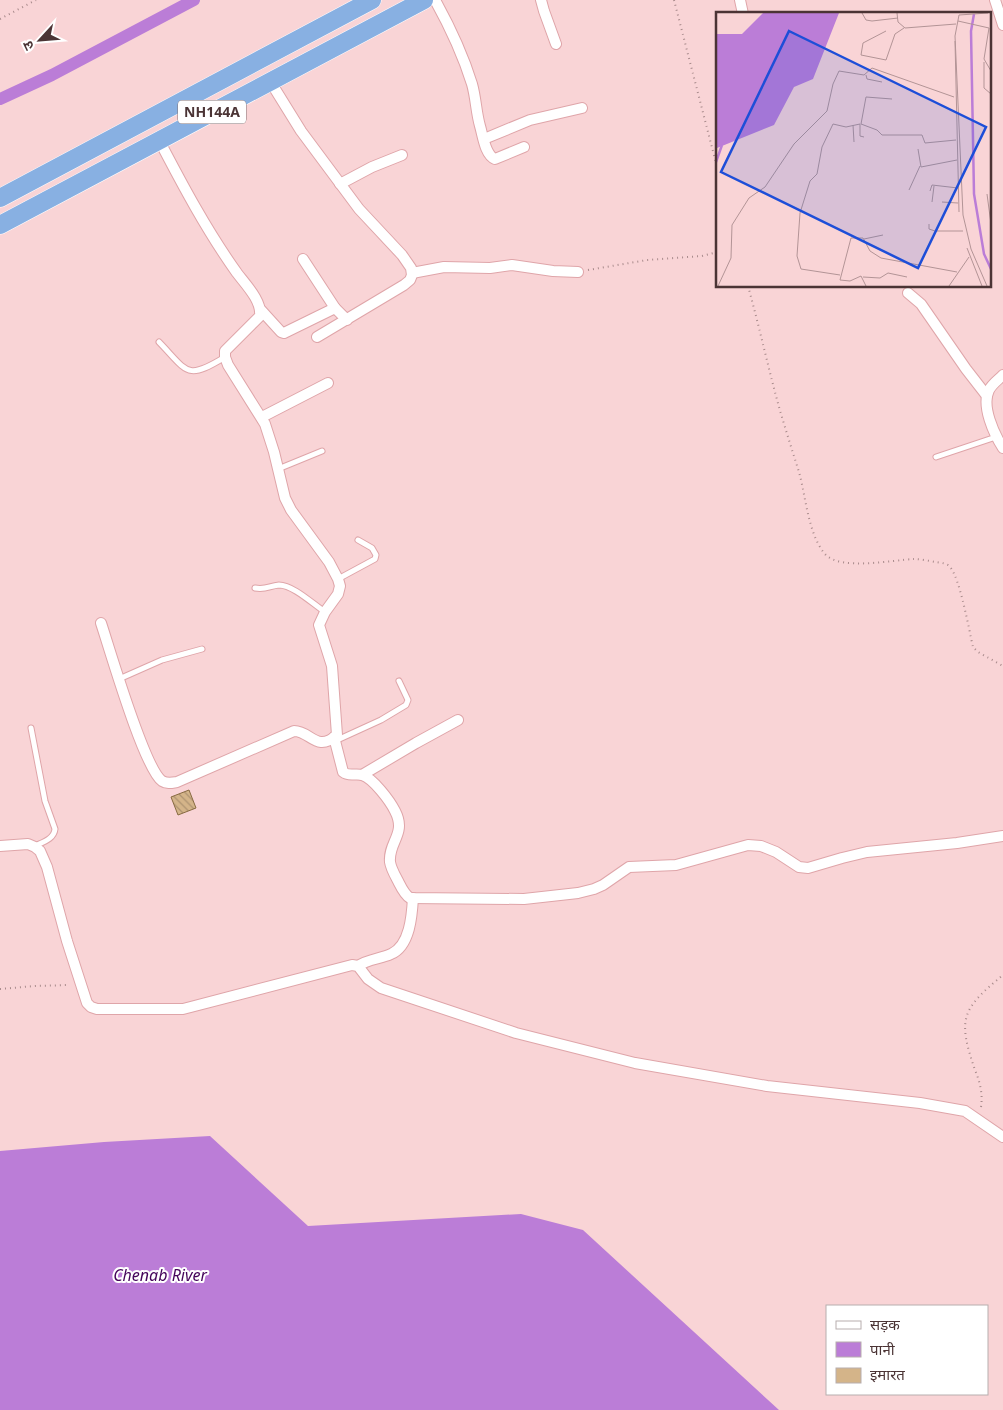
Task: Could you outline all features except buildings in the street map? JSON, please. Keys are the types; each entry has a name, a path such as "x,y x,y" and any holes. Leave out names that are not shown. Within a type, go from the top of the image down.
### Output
{"highway":[{"name":"NH144A","path":"0,198 372,0"},
{"name":"NH144A","path":"0,226 424,0"}],"street":[{"path":"435,0 453,33 472,85 477,116 488,153 495,159 524,147"},
{"path":"541,0 556,44"},
{"path":"995,0 1003,25"},
{"path":"270,81 301,131 340,184 402,255 411,268 412,273 410,280 404,285 317,337"},
{"path":"484,139 530,120 582,108"},
{"path":"159,140 192,203 219,248 251,292 261,310 280,332 284,334 335,308"},
{"path":"340,184 372,167 402,155"},
{"path":"303,259 335,308 347,320"},
{"path":"412,273 444,267 490,268 512,266 578,272"},
{"path":"908,293 921,304 987,396 990,418 996,437 1003,448"},
{"path":"261,310 260,316 224,351 225,357 262,417 274,452 285,498 291,510 330,562 338,579 340,586 338,594 324,612 320,625 332,666 335,720 338,730 334,740 343,772 349,775 362,775 368,778 390,802 396,813 400,828 390,855 390,862 408,897 524,899 578,893 603,885 629,867 676,865 748,845 769,849 799,867 808,868 867,852 958,843 1003,836"},
{"path":"987,396 992,386 1003,375"},
{"path":"262,417 328,383"},
{"path":"101,623 148,758 158,777 163,782 169,784 177,782 294,731 302,732 317,742 334,740"},
{"path":"362,775 458,720"},
{"path":"0,846 19,844 35,847 40,852 47,867 67,941 87,1003 97,1009 183,1009 352,965 358,966 367,961 392,954 399,948 408,933 413,898"},
{"path":"358,966 368,979 390,992 516,1033 635,1064 767,1086 920,1104 965,1112 1003,1137"}],"lane":[{"path":"160,342 185,369 191,372 201,371 225,357"},
{"path":"936,457 996,437"},
{"path":"278,469 322,451"},
{"path":"338,579 347,576 375,559 376,556 372,548 358,540"},
{"path":"255,588 264,590 280,585 288,587 324,612"},
{"path":"119,679 162,660 202,649"},
{"path":"334,740 381,720 406,705 408,700 400,681"},
{"path":"31,728 45,801 55,829 52,837 35,847"}],"path":[{"path":"0,19 36,0"},
{"path":"674,0 716,163"},
{"path":"578,272 647,260 702,256 716,252"},
{"path":"749,288 817,542 831,560 839,562 866,564 916,559 946,564 954,574 973,646 978,652 1003,666"},
{"path":"978,1120 982,1100 980,1084 964,1034 965,1015 975,1000 1003,974"},
{"path":"0,989 82,985"}],"water":[{"name":"Chenab River","path":"210,1136 308,1226 521,1214 583,1230 779,1410 0,1410 0,1151 104,1142"}],"waterway":[{"path":"0,99 52,75 194,0"}]}
